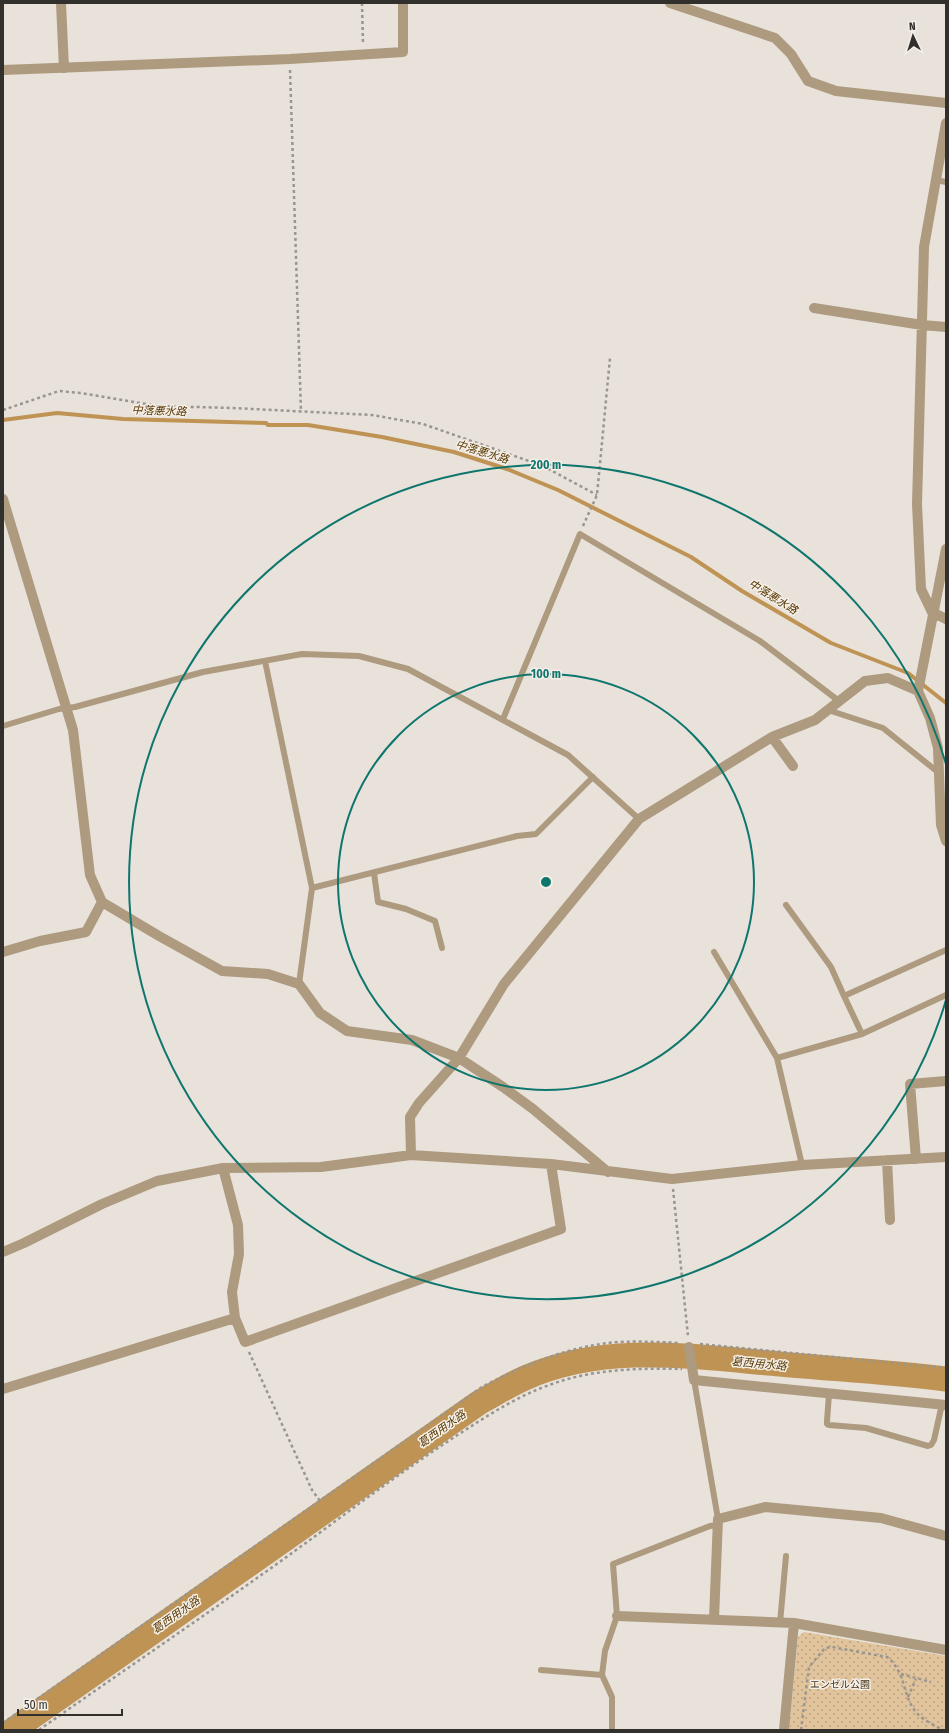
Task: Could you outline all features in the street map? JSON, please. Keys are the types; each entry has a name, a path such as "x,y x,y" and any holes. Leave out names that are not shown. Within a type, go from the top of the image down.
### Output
{"street":[{"path":"61,3 64,68"},
{"path":"3,70 290,59 403,52 403,3"},
{"path":"670,3 776,38 791,54 808,81 836,91 946,103"},
{"path":"946,124 941,181 924,247 917,504 921,589 932,612 946,619"},
{"path":"814,308 922,325 946,327"},
{"path":"3,499 73,730 90,875 102,902 222,971 268,974 299,984 320,1013 347,1031 412,1040 458,1058 503,1087 533,1109 608,1172"},
{"path":"946,549 932,612 918,690 930,718 938,748 942,825 946,841"},
{"path":"411,1154 410,1117 419,1102 458,1058 504,984 639,819 772,737 815,720 865,681 888,678 918,690"},
{"path":"772,737 793,766"},
{"path":"3,952 40,941 86,932 102,902"},
{"path":"916,1159 910,1084 946,1081"},
{"path":"3,1252 102,1204 157,1181 223,1168 322,1167 411,1154 551,1164 672,1179 802,1164 946,1157"},
{"path":"887,1160 890,1220"},
{"path":"223,1168 238,1225 239,1254 232,1292 235,1318 245,1342 561,1229 551,1164"},
{"path":"3,1389 235,1318"},
{"path":"685,1345 687,1367 694,1380 944,1404"},
{"path":"714,1619 718,1522 765,1507 881,1518 946,1536"},
{"path":"617,1616 794,1623 946,1650"},
{"path":"784,1730 794,1623"}],"lane":[{"path":"504,719 580,534 760,641 839,701"},
{"path":"3,726 203,672 302,654 359,656 408,670 504,719 568,755 639,819"},
{"path":"265,661 312,888 299,984"},
{"path":"828,710 883,728 939,773"},
{"path":"312,888 517,836 536,834 593,777"},
{"path":"374,873 378,902 406,908 435,921 442,948"},
{"path":"786,905 831,967 862,1034"},
{"path":"844,996 946,950"},
{"path":"714,952 777,1058 802,1164"},
{"path":"777,1058 862,1034 946,995"},
{"path":"612,1730 612,1697 602,1675 605,1652 617,1616 613,1564 718,1522 694,1380"},
{"path":"829,1394 827,1424 873,1430 928,1446 931,1445 934,1440 944,1404"},
{"path":"780,1623 786,1556"},
{"path":"541,1670 602,1675"}],"path":[{"path":"362,3 363,54"},
{"path":"290,59 301,412"},
{"path":"580,534 597,494 610,358"},
{"path":"3,410 59,392 81,393 156,406 233,408 372,415 423,424 543,466 597,494"},
{"path":"3,1723 468,1396 499,1378 547,1357 567,1351 616,1342 635,1341 685,1345 672,1179"},
{"path":"245,1342 312,1490 320,1501"},
{"path":"700,1344 946,1368"},
{"path":"39,1730 312,1538 413,1464 496,1410 551,1384 581,1375 612,1370 687,1367"},
{"path":"801,1730 807,1672 814,1660 828,1647 883,1655 891,1660 900,1674 908,1697 915,1711 920,1716 943,1730"},
{"path":"900,1674 931,1682"},
{"path":"908,1697 916,1679"}],"green space":[{"name":"エンゼル公園","path":"804,1632 946,1656 946,1730 789,1730 798,1637"}],"waterway":[{"name":"中落悪水路","path":"3,420 57,413 123,419 266,423 268,425 308,425 382,437 454,452 507,469 558,490 691,557 742,591 831,643 908,673 946,703"},
{"name":"葛西用水路","path":"13,1730 480,1402 525,1378 556,1367 587,1360 619,1356 651,1355 716,1358 884,1372 946,1379"}]}
